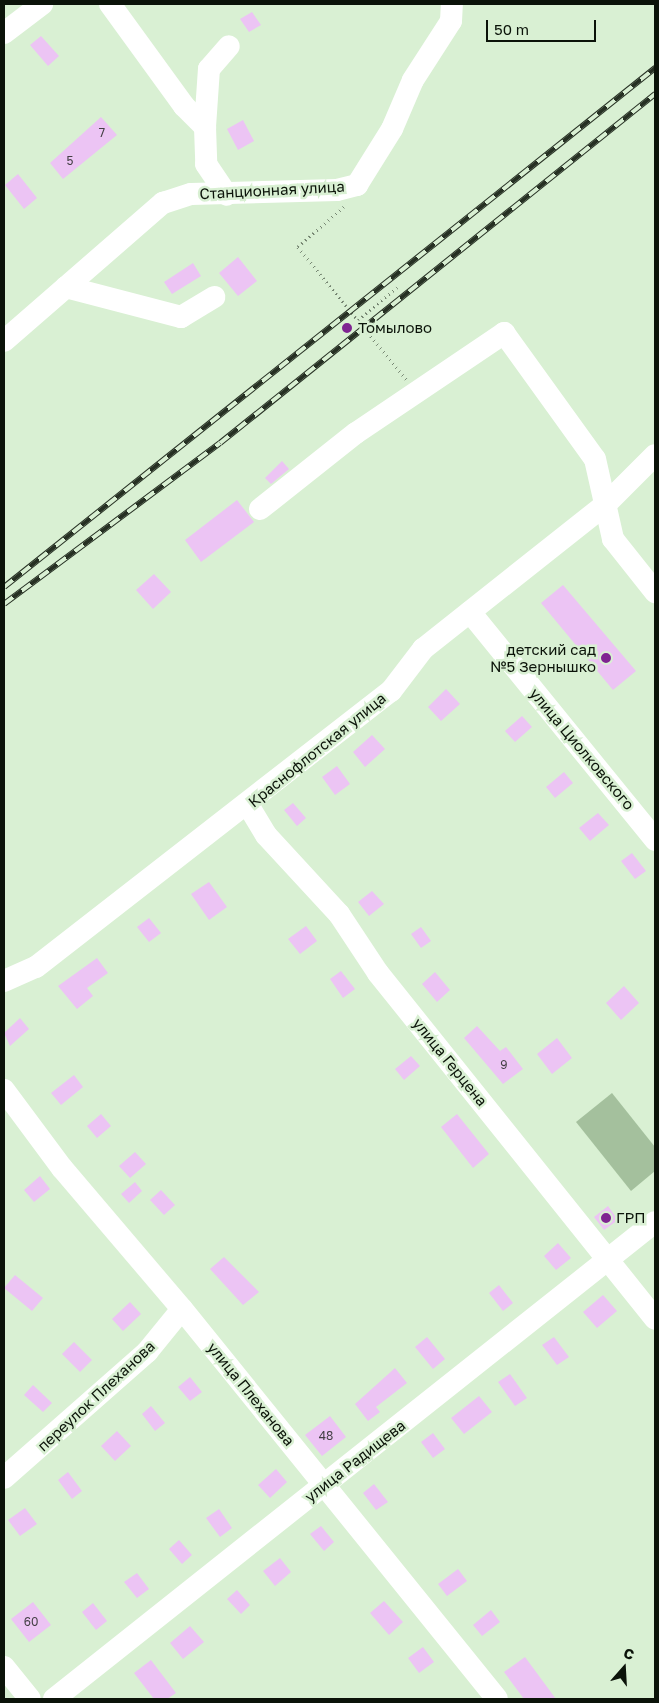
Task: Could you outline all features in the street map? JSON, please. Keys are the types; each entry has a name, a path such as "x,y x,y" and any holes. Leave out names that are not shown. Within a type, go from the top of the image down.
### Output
{"street":[{"path":"4,33 42,4"},
{"path":"110,4 184,106 205,127"},
{"name":"Станционная улица","path":"4,341 163,203 191,194 227,195 357,185 392,129 413,80 451,20 452,4"},
{"path":"191,194 206,164 205,127 209,69 229,46"},
{"path":"206,164 227,195"},
{"path":"66,287 181,317 214,298"},
{"path":"260,509 356,433 504,333 596,459 613,539 655,592"},
{"name":"Краснофлотская улица","path":"4,981 36,967 248,805 391,691 423,649 606,504 655,455"},
{"name":"улица Циолковского","path":"470,612 655,840"},
{"name":"улица Герцена","path":"248,805 266,835 338,914 378,973 655,1318"},
{"name":"улица Плеханова","path":"4,1090 62,1168 182,1309 496,1699"},
{"name":"улица Радищева","path":"54,1699 655,1222"},
{"name":"переулок Плеханова","path":"4,1478 147,1352 182,1309"},
{"path":"4,1667 30,1699"}],"path":[{"path":"345,207 298,247 406,379"},
{"path":"358,320 397,287"}],"green space":[{"path":"612,1093 655,1147 655,1171 631,1191 576,1122"}],"building":[{"path":"252,12 261,25 249,32 240,19"},
{"path":"41,36 59,56 48,66 30,45"},
{"path":"101,117 117,135 63,179 50,163"},
{"path":"243,120 254,141 238,150 227,129"},
{"path":"18,174 37,198 24,209 5,185"},
{"path":"238,257 257,281 238,296 219,273"},
{"path":"193,263 201,276 172,294 164,282"},
{"path":"282,461 289,469 271,484 265,478"},
{"path":"237,500 254,522 201,562 185,540"},
{"path":"154,574 171,592 153,609 136,590"},
{"path":"563,585 636,671 613,690 541,603"},
{"path":"446,689 460,704 441,721 428,707"},
{"path":"522,716 532,727 515,742 505,731"},
{"path":"372,735 385,749 365,767 353,752"},
{"path":"337,766 350,784 335,795 322,777"},
{"path":"564,772 573,783 555,798 546,787"},
{"path":"293,803 306,818 297,826 284,810"},
{"path":"598,813 609,825 590,841 579,828"},
{"path":"632,853 646,871 635,879 621,861"},
{"path":"209,882 227,907 209,920 191,894"},
{"path":"372,891 384,904 369,916 358,902"},
{"path":"149,918 161,933 149,942 137,927"},
{"path":"306,926 317,941 300,954 288,939"},
{"path":"421,927 431,941 421,948 411,934"},
{"path":"97,958 108,973 87,988 93,996 77,1009 58,986"},
{"path":"341,971 355,989 343,998 330,979"},
{"path":"435,972 450,990 437,1002 422,984"},
{"path":"624,986 639,1003 621,1020 606,1003"},
{"path":"20,1018 29,1029 10,1046 4,1033"},
{"path":"477,1026 500,1051 506,1047 523,1069 503,1084 464,1038"},
{"path":"557,1038 572,1058 552,1074 537,1054"},
{"path":"411,1056 420,1066 404,1080 395,1069"},
{"path":"74,1075 83,1087 61,1105 51,1093"},
{"path":"101,1114 111,1126 97,1138 87,1126"},
{"path":"457,1114 489,1154 473,1168 441,1127"},
{"path":"135,1152 146,1164 130,1178 119,1166"},
{"path":"40,1176 50,1189 34,1202 24,1190"},
{"path":"135,1182 142,1191 129,1203 121,1194"},
{"path":"161,1190 175,1205 164,1215 150,1200"},
{"name":"ГРП","path":"608,1206 618,1220 604,1230 594,1217"},
{"path":"558,1243 571,1258 556,1270 544,1256"},
{"path":"224,1257 259,1292 243,1305 210,1269"},
{"path":"15,1275 43,1298 32,1311 4,1288"},
{"path":"499,1285 513,1303 503,1311 489,1293"},
{"path":"603,1295 617,1311 597,1328 583,1312"},
{"path":"130,1302 141,1314 123,1331 112,1319"},
{"path":"427,1337 445,1359 433,1369 415,1347"},
{"path":"554,1337 569,1357 557,1365 542,1345"},
{"path":"74,1342 92,1360 80,1372 62,1354"},
{"path":"395,1368 407,1383 376,1407 380,1412 368,1421 355,1404"},
{"path":"510,1374 527,1398 515,1406 498,1382"},
{"path":"190,1377 202,1392 190,1401 178,1387"},
{"path":"33,1385 52,1403 43,1412 24,1395"},
{"path":"479,1396 492,1412 464,1434 451,1418"},
{"path":"151,1406 165,1423 155,1431 142,1414"},
{"path":"330,1416 346,1437 322,1456 305,1435"},
{"path":"117,1431 131,1446 115,1461 101,1446"},
{"path":"433,1433 445,1449 433,1458 421,1442"},
{"path":"276,1469 287,1482 270,1498 258,1485"},
{"path":"68,1472 82,1491 72,1499 58,1480"},
{"path":"374,1484 388,1502 376,1510 363,1493"},
{"path":"25,1508 37,1524 20,1536 8,1520"},
{"path":"219,1509 232,1528 220,1537 206,1518"},
{"path":"321,1526 334,1542 324,1551 310,1534"},
{"path":"179,1540 192,1555 182,1564 169,1549"},
{"path":"280,1558 291,1572 275,1586 263,1571"},
{"path":"458,1569 467,1581 447,1596 438,1584"},
{"path":"137,1573 149,1589 137,1598 124,1582"},
{"path":"237,1590 250,1605 241,1614 227,1599"},
{"path":"384,1601 403,1622 389,1635 370,1613"},
{"path":"33,1602 51,1625 29,1642 11,1619"},
{"path":"93,1603 107,1621 96,1630 82,1612"},
{"path":"491,1610 500,1622 482,1636 473,1625"},
{"path":"190,1626 204,1642 183,1659 170,1643"},
{"path":"423,1647 434,1662 419,1673 408,1658"},
{"path":"525,1657 556,1699 524,1699 504,1672"},
{"path":"151,1660 176,1693 167,1699 154,1699 134,1673"}],"railway":[{"path":"4,587 655,68"},
{"path":"4,604 220,443 655,94"}],"place":[{"name":"Томылово","path":"347,328"},
{"name":"детский сад №5 Зернышко","path":"606,658"},
{"name":"ГРП","path":"606,1218"}]}
